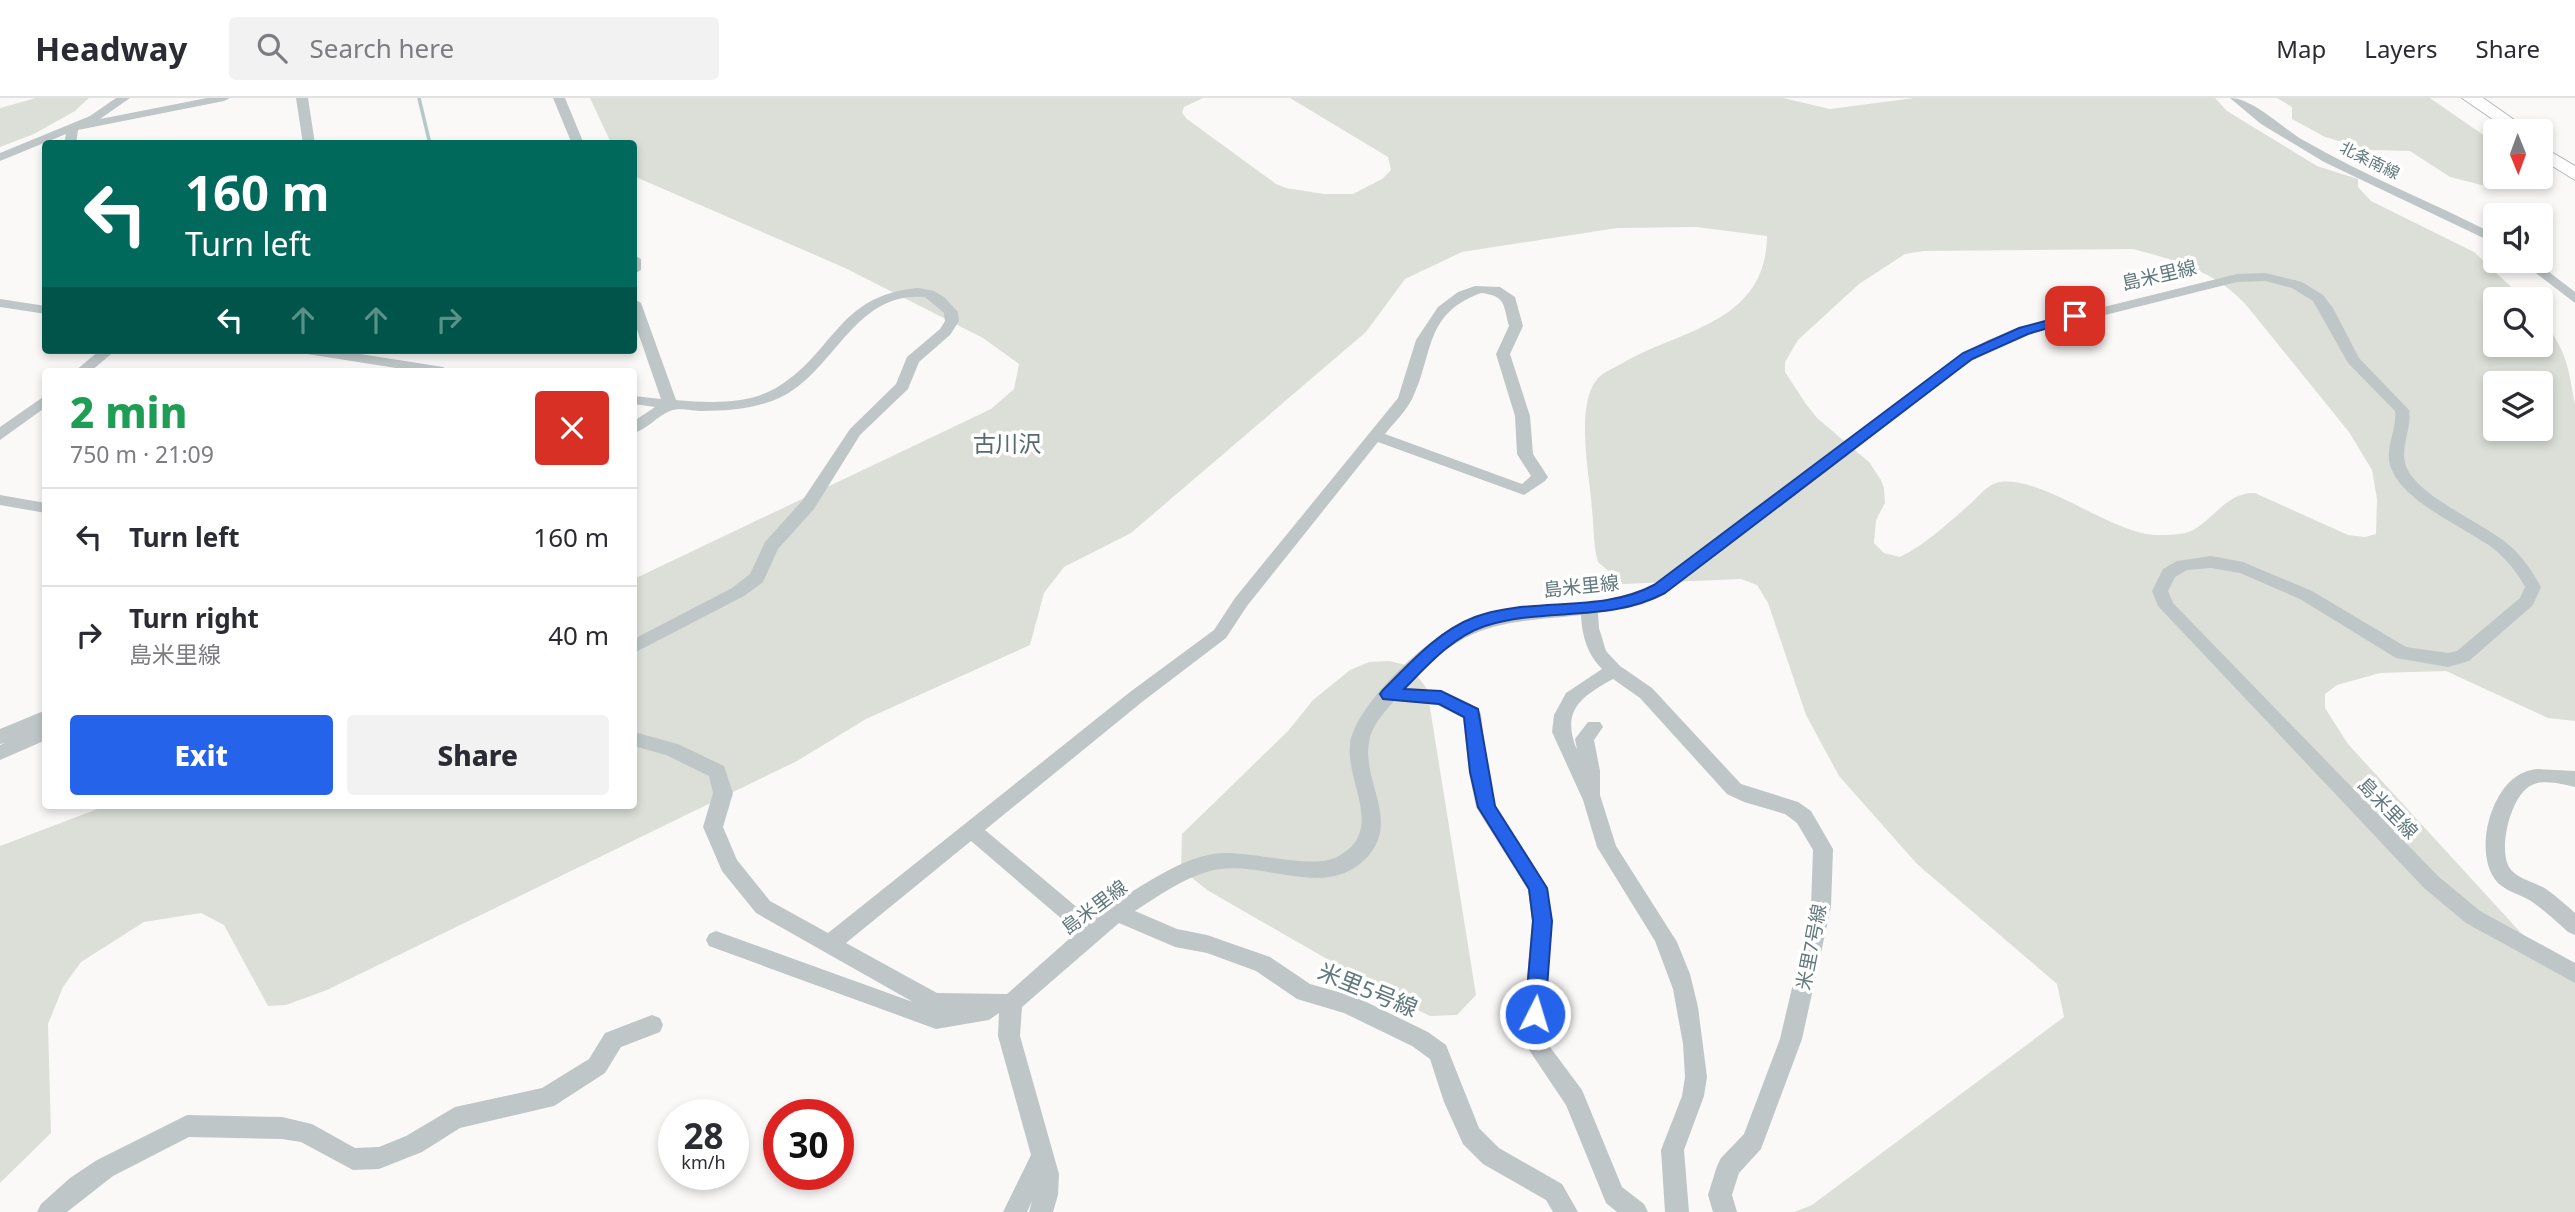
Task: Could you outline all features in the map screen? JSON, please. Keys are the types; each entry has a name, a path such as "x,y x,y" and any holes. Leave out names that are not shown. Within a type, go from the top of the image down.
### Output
{"highway":[{"path":"2462,98 2493,119"},
{"path":"2471,98 2503,119"},
{"path":"2553,152 2575,166"},
{"path":"2553,159 2575,174"}],"street":[{"path":"44,140 110,109 124,98"},
{"path":"73,128 224,98"},
{"path":"302,98 308,140"},
{"path":"559,98 576,140"},
{"name":"北条南線","path":"2236,98 2294,141 2483,234"},
{"path":"71,140 73,128"},
{"path":"0,158 42,141"},
{"path":"2542,273 2575,299"},
{"name":"島米里線","path":"1012,1004 1092,932 1165,881 1211,862 1258,863 1310,870 1344,864 1367,847 1374,821 1370,797 1359,766 1359,740 1388,694 1436,647 1478,622 1522,612 1639,600 1660,589 1958,363 1993,343 2075,316 2237,278 2265,277 2297,285 2318,298 2353,360 2402,410 2405,420 2395,444 2401,471 2428,498 2514,555 2526,570 2533,587 2527,601 2463,656 2448,660 2402,653 2306,595 2244,568 2211,562 2183,565 2169,573 2160,591 2166,606 2431,883 2473,917 2575,974"},
{"path":"828,945 1136,697 1220,634 1241,602 1400,406 1423,340 1443,310 1463,295 1480,289 1500,291 1508,297 1516,326 1503,354 1522,414 1527,441 1525,454 1540,477 1524,490 1376,436"},
{"path":"637,400 730,406 766,398 810,369 856,315 889,299 914,292 928,293 951,312 951,321 945,332 912,360 904,386 855,432 808,505 771,546 757,578 738,592 637,645"},
{"path":"0,303 42,309"},
{"path":"637,311 670,404"},
{"path":"86,368 103,354"},
{"path":"355,354 428,368"},
{"path":"0,435 42,402"},
{"path":"637,426 670,404"},
{"path":"0,500 42,507"},
{"name":"米里7号線","path":"1589,607 1590,628 1598,654 1614,671 1646,693 1734,789 1751,797 1791,808 1804,817 1822,849 1821,907 1791,1039 1753,1141 1729,1166 1720,1195 1725,1212"},
{"path":"1614,671 1582,688 1567,705 1560,727 1576,770 1592,799 1608,851 1642,901 1676,962 1684,989 1696,1086 1673,1145 1677,1212"},
{"path":"1388,694 1441,698 1472,713 1478,772 1486,807 1538,888 1542,921 1535,1014 1540,1050 1574,1098 1614,1195 1636,1212"},
{"path":"0,737 42,719"},
{"path":"1592,799 1591,771 1584,739 1594,727"},
{"path":"0,753 42,734"},
{"path":"637,740 671,749 717,771 723,793 713,827 729,865 763,907 934,1003 1012,1004"},
{"path":"2575,779 2545,776 2525,779 2509,795 2497,827 2496,862 2503,875 2542,898 2575,926"},
{"path":"972,830 1092,932"},
{"name":"米里5号線","path":"1118,913 1175,938 1207,944 1263,964 1304,992 1348,1004 1420,1039 1438,1052 1446,1069 1455,1102 1471,1136 1491,1156 1553,1192 1566,1212"},
{"path":"716,940 897,1007 936,1018 973,1014 1012,1004"},
{"path":"1012,1004 1008,1030 1047,1174 1046,1195 1041,1212"},
{"path":"49,1212 78,1186 104,1168 187,1126 282,1128 304,1132 353,1159 379,1158 414,1144 455,1118 546,1098 597,1066 612,1040 652,1025"},
{"path":"1015,1212 1042,1156"}],"shaded area":[{"path":"36,98 89,98 75,111 34,134 0,147 0,108"},
{"path":"590,98 1203,98 1184,107 1182,113 1276,184 1324,194 1353,194 1382,179 1391,170 1388,157 1290,98 1783,98 1830,109 1914,98 2215,98 2227,111 2317,166 2358,179 2358,187 2371,201 2474,252 2483,260 2483,273 2496,273 2511,287 2483,287 2483,357 2553,357 2553,336 2565,359 2575,405 2575,721 2548,718 2446,671 2380,673 2337,685 2325,694 2325,708 2348,744 2522,934 2575,979 2575,1212 1794,1212 1812,1205 2064,1017 2057,984 1917,864 1839,776 1806,715 1768,603 1757,585 1741,579 1623,584 1598,562 1585,441 1587,405 1591,390 1598,378 1606,372 1716,320 1736,306 1752,288 1763,265 1767,236 1696,227 1617,228 1462,252 1405,279 1366,332 1131,533 1064,567 1044,593 1030,645 866,719 797,761 327,990 286,1005 268,1006 224,925 201,913 144,922 81,962 63,987 48,1024 51,1133 0,1183 0,846 97,809 637,809 637,578 991,409 1014,389 1019,364 983,338 845,268 638,178 637,140 610,140","holes":["2133,249 2180,263 2209,276 2235,294 2349,432 2372,470 2377,499 2376,534 2365,537 2348,535 2255,493 2229,501 2193,530 2180,534 2156,535 2118,525 2052,494 2013,482 1996,483 1989,487 1944,527 1900,557 1884,553 1874,543 1876,520 1885,503 1881,480 1869,462 1817,418 1785,372 1785,362 1798,340 1859,284 1905,254 1924,251"]},
{"path":"2277,98 2430,98 2483,135 2483,185 2450,177 2410,151 2371,150 2325,137 2292,119 2292,107"},
{"path":"1389,661 1410,666 1427,689 1476,995 1457,1015 1430,1016 1407,1005 1207,890 1181,869 1182,834 1288,731 1313,700 1350,670 1369,662"}],"waterway":[{"path":"419,98 429,140"}],"district":[{"name":"古川沢","path":"1007,443"}],"route":[{"path":"1535,1014 1542,921 1538,888 1486,807 1478,772 1472,713 1441,698 1388,694 1436,647 1478,622 1522,612 1613,605 1639,600 1660,589 1968,356 2024,331 2075,316"}]}
